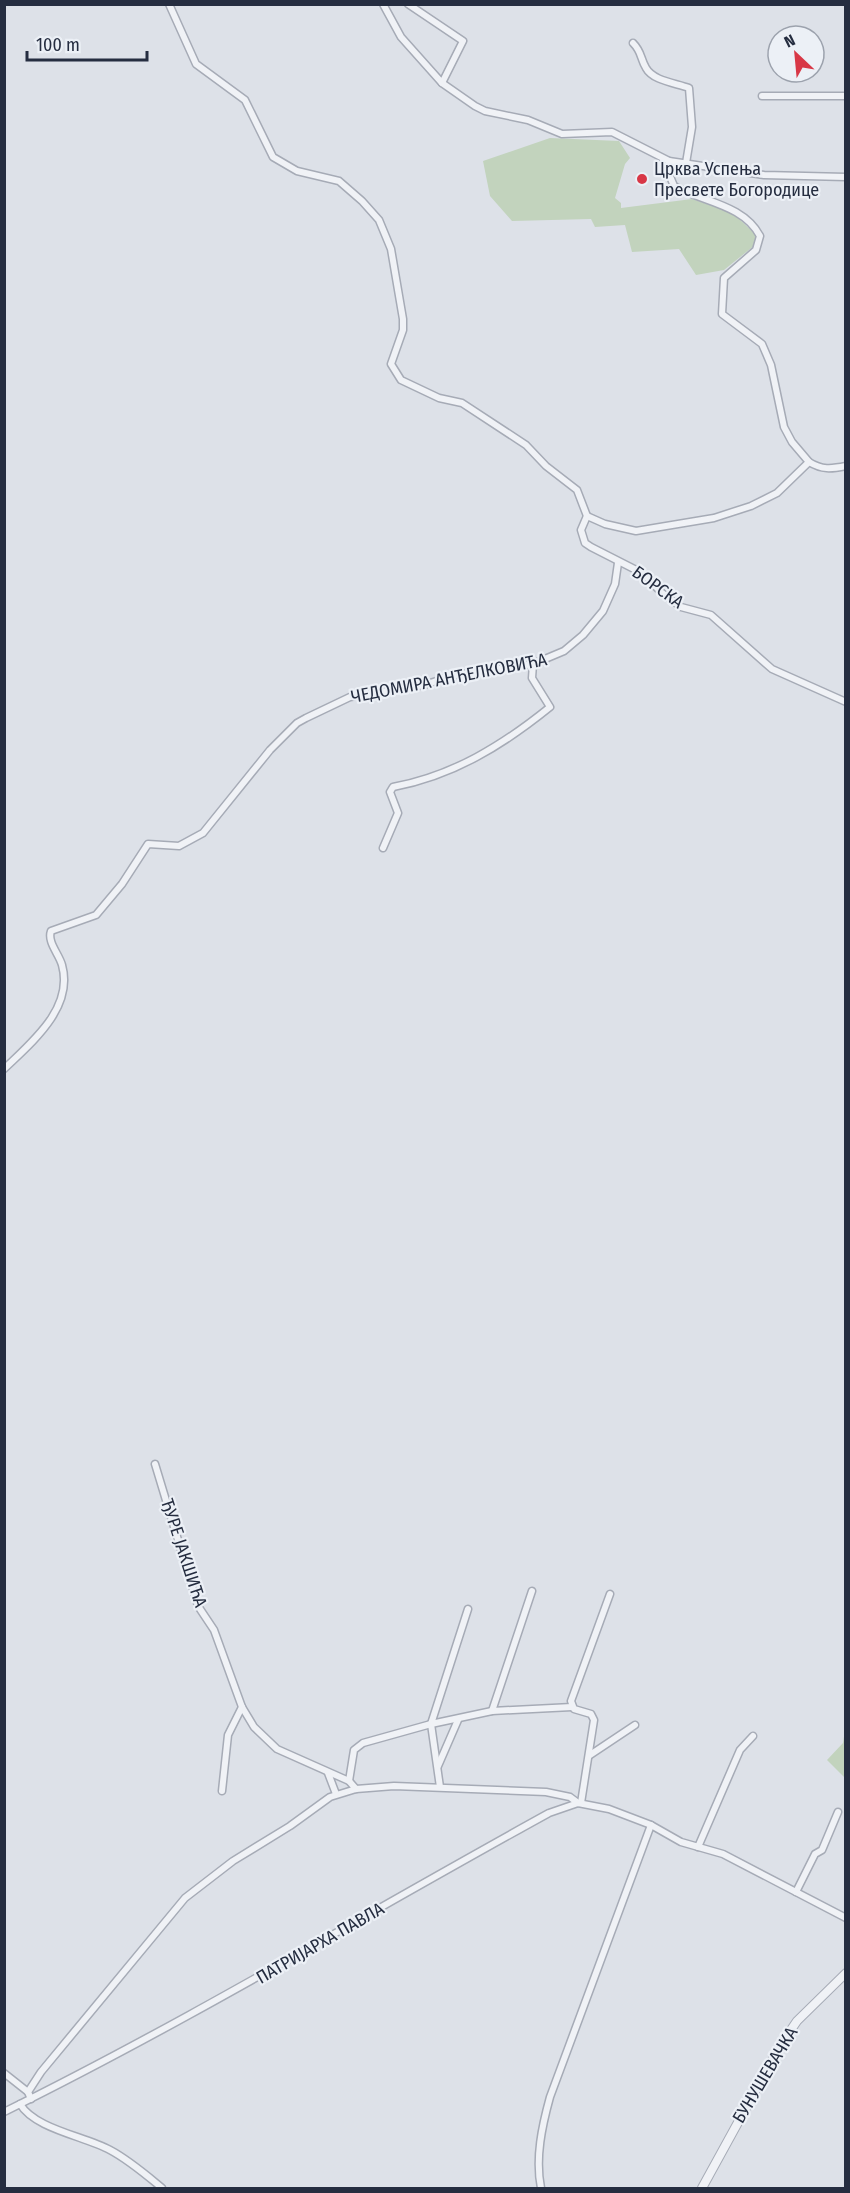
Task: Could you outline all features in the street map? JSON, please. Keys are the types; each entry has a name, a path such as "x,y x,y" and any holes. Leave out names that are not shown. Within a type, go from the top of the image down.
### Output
{"street":[{"path":"169,4 196,64 244,100 273,157 304,174 339,181 379,220 391,249 403,319 403,330 391,364 397,375 439,398 462,403 520,440 546,466 577,490 587,516 605,524 636,531 721,516 751,506 777,493 809,462"},
{"path":"383,4 401,37 442,83 485,111 528,120 562,134 612,132 669,160 764,175 846,177"},
{"path":"408,4 463,41 442,83"},
{"path":"633,43 642,52 645,66 650,73 689,88 692,127 686,163"},
{"path":"762,96 846,96"},
{"path":"669,160 669,174 674,186 741,215 754,226 760,236 756,250 724,278 721,311 724,316 762,344 771,365 784,427 792,442 809,462 818,468 846,466"},
{"name":"БОРСКА","path":"587,516 581,530 585,543 618,563 642,573 662,593 681,607 711,615 772,669 846,702"},
{"name":"ЧЕДОМИРА АНЂЕЛКОВИЋА","path":"4,1069 48,1024 60,1003 64,986 63,971 50,937 51,931 96,915 122,884 144,848 154,843 179,846 197,838 214,821 257,766 291,728 338,701 424,685 455,675 533,664 564,651 591,627 612,593 618,563"},
{"path":"383,848 398,813 390,792 393,787 459,768 516,732 550,707 532,678 533,664"},
{"name":"ЂУРЕ ЈАКШИЋА","path":"155,1464 198,1606 214,1630 242,1707 251,1722 277,1749 328,1773 349,1780"},
{"path":"492,1712 532,1591"},
{"path":"572,1707 571,1701 610,1594"},
{"path":"440,1787 431,1724 468,1609"},
{"path":"222,1791 224,1750 228,1735 242,1707"},
{"path":"356,1789 349,1780 354,1750 358,1745 431,1724 492,1712 572,1707 593,1716 590,1755 580,1803"},
{"name":"ЂУРЕ ЈАКШИЋА","path":"238,1714 251,1722"},
{"path":"438,1766 458,1720"},
{"path":"590,1755 635,1725"},
{"path":"698,1847 740,1750 753,1736"},
{"path":"328,1773 336,1794"},
{"path":"4,2073 30,2095 41,2072 185,1898 233,1861 336,1794 356,1789 394,1785 546,1792 570,1797 580,1803 609,1809 698,1847 723,1854 846,1918"},
{"name":"ПАТРИЈАРХА ПАВЛА","path":"4,2112 20,2104 30,2095 83,2074 233,1994 549,1813 580,1803"},
{"path":"796,1892 815,1854 822,1850 838,1812"},
{"path":"541,2188 539,2151 550,2097 651,1825"},
{"name":"БУНУШЕВАЧКА","path":"702,2188 780,2046 797,2021 846,1973"},
{"path":"20,2104 26,2114 38,2121 112,2151 138,2168 162,2188"}],"green space":[{"path":"550,138 619,141 630,158 625,164 615,198 621,203 621,208 692,199 733,213 756,235 755,245 724,270 696,275 679,249 632,252 625,225 595,227 591,219 512,221 490,196 483,161"},
{"path":"845,1730 845,1778 827,1760 843,1743"}],"place":[{"name":"Црква Успења Пресвете Богородице","path":"642,179"}]}
